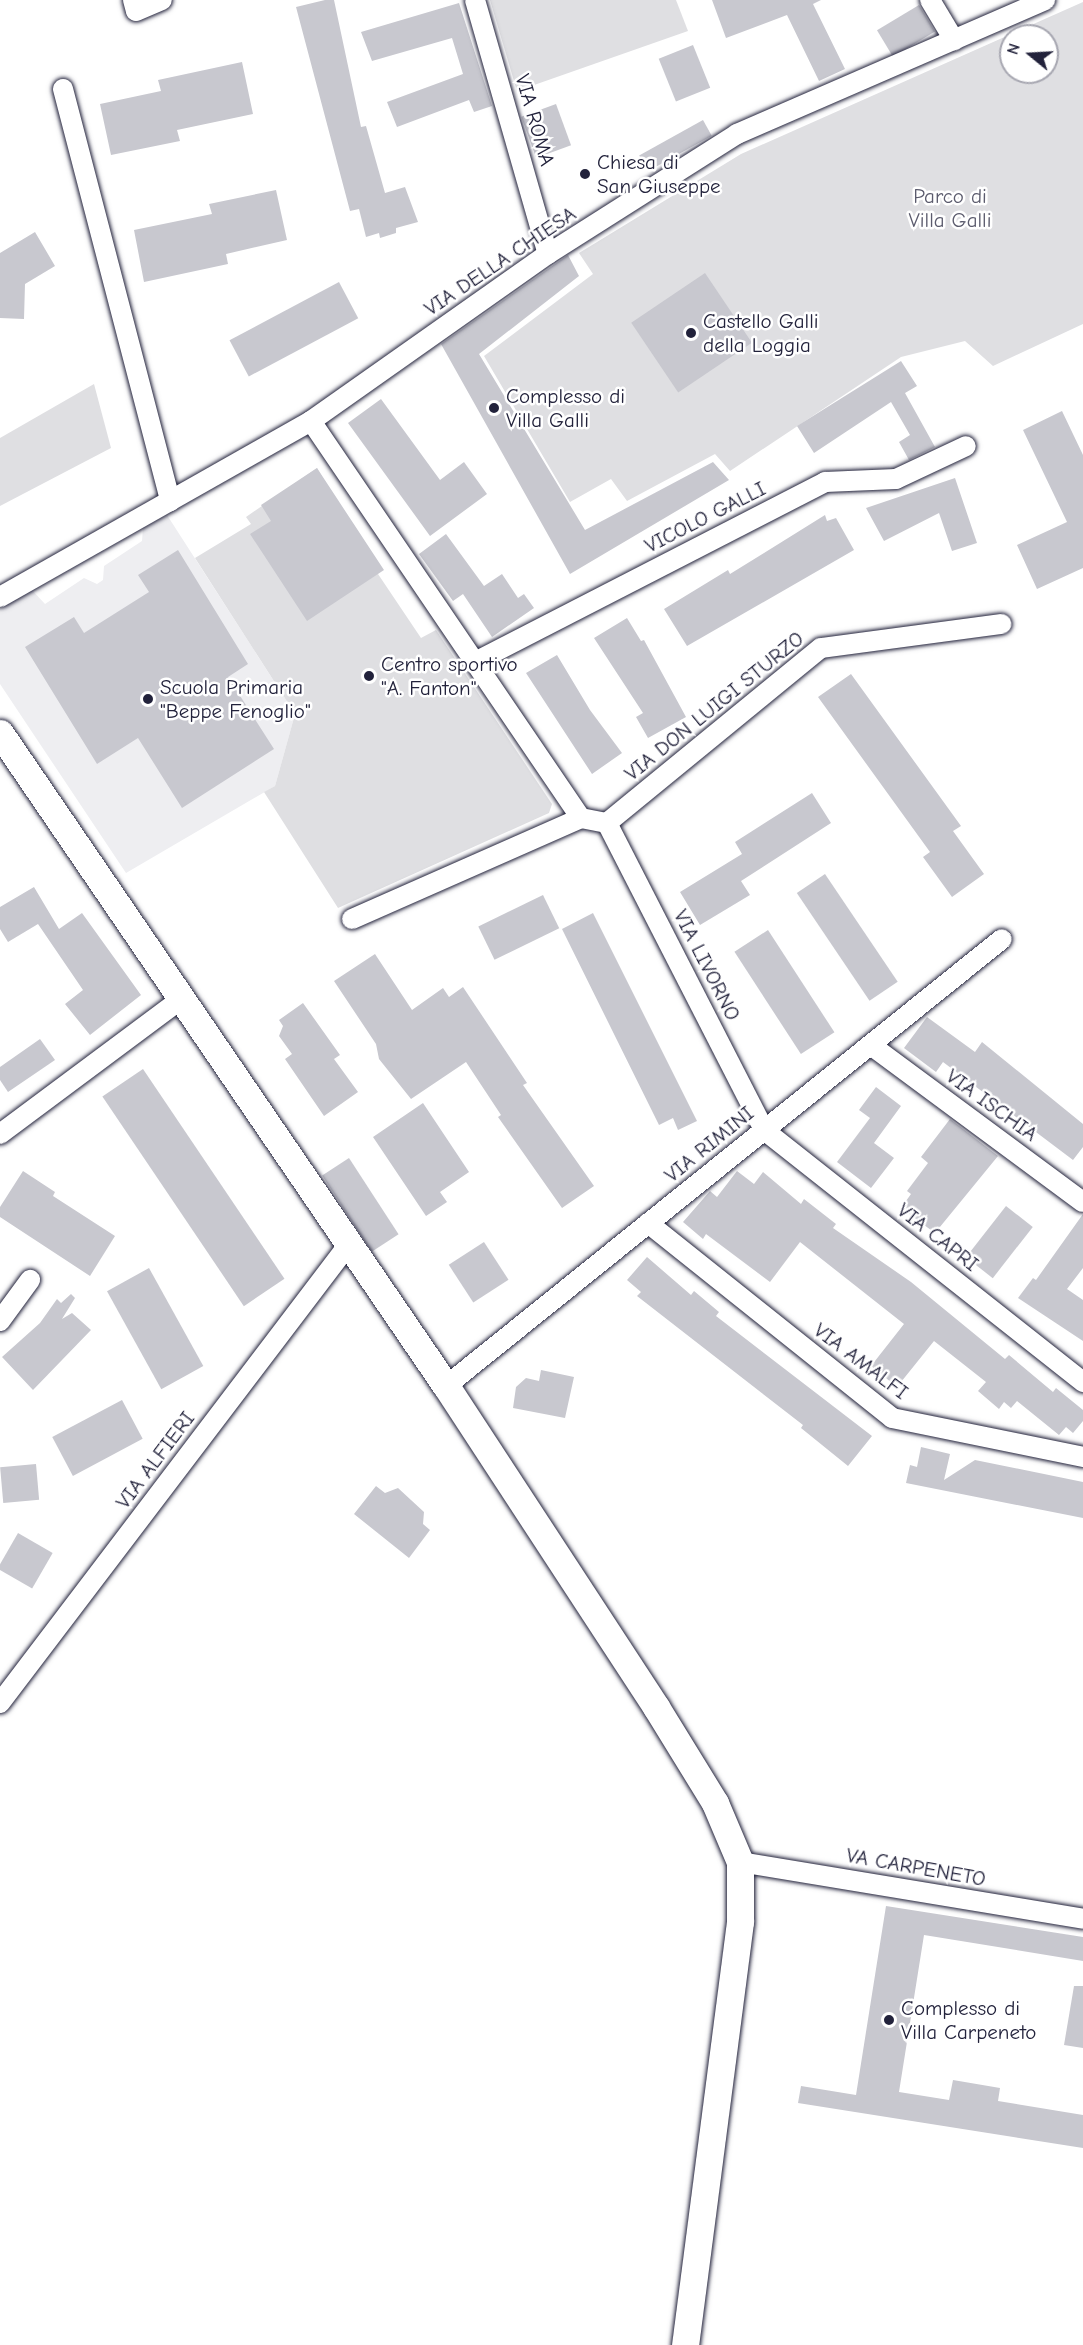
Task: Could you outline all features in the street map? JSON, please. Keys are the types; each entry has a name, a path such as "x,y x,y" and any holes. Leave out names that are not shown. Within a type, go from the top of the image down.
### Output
{"street":[{"path":"133,0 136,11 162,0"},
{"name":"VIA ROMA","path":"475,0 548,254"},
{"path":"930,0 954,40"},
{"name":"VIA DELLA CHIESA","path":"0,597 311,421 548,254 737,134 1045,0"},
{"path":"63,89 170,501"},
{"path":"311,421 581,818"},
{"name":"VICOLO GALLI","path":"475,662 825,482 896,479 966,446"},
{"name":"VIA DON LUIGI STURZO","path":"607,823 821,648 1001,624"},
{"path":"0,733 446,1386 656,1707 715,1803 740,1862 740,1922 685,2345"},
{"path":"352,919 581,818 607,823"},
{"name":"VIA LIVORNO","path":"607,823 764,1130"},
{"name":"VIA RIMINI","path":"446,1386 872,1046 1002,939"},
{"path":"0,1134 181,999"},
{"name":"VIA ISCHIA","path":"872,1046 1083,1202"},
{"name":"VIA CAPRI","path":"764,1130 1083,1382"},
{"name":"VIA AMALFI","path":"648,1223 892,1418 1083,1457"},
{"name":"VIA ALFIERI","path":"0,1703 348,1245"},
{"path":"0,1322 30,1280"},
{"name":"VA CARPENETO","path":"740,1862 1083,1919"}],"shaded area":[{"name":"Scuola Primaria \"Beppe Fenoglio\"","path":"167,515 295,714 275,786 126,873 0,684 0,609 32,590 45,604 84,578 97,584 103,580 104,566 142,541 143,528"}],"green space":[{"path":"490,0 676,0 688,31 517,91"},
{"name":"Parco di Villa Galli","path":"1083,2 1083,324 993,366 965,341 901,357 730,471 715,454 627,501 611,479 570,502 484,356 593,274 579,253 741,154 999,39 999,84 1059,84 1059,24 1034,24"},
{"path":"94,384 111,448 0,506 0,438"},
{"name":"Centro sportivo \"A. Fanton\"","path":"317,468 378,574 421,638 436,630 552,804 549,813 338,908 264,792 275,786 295,714 195,558 251,524 246,517"}],"building":[{"path":"334,0 361,127 366,126 385,193 405,187 418,222 396,228 396,233 380,238 379,233 366,237 359,209 350,211 296,7"},
{"path":"712,0 821,0 813,4 845,69 819,81 787,15 726,38"},
{"path":"459,3 492,106 474,112 469,100 397,127 387,102 463,74 452,38 372,61 361,32"},
{"path":"919,5 935,32 893,57 877,30"},
{"path":"693,45 710,88 676,102 659,59"},
{"path":"242,62 253,114 177,130 180,141 111,155 100,104 161,91 158,80"},
{"path":"556,104 571,145 536,158 521,117"},
{"path":"703,120 712,136 648,171 639,155"},
{"path":"276,190 287,240 226,254 228,264 144,282 134,230 212,214 209,204"},
{"path":"35,232 55,266 25,284 24,319 0,318 0,253"},
{"name":"Complesso di Villa Galli","path":"568,255 579,276 479,354 585,530 713,462 729,480 570,574 441,344"},
{"name":"Castello Galli della Loggia","path":"705,273 752,343 678,392 631,323"},
{"path":"339,282 358,318 249,376 230,340"},
{"path":"901,361 917,386 905,393 935,447 909,460 899,442 910,435 891,402 814,453 797,426"},
{"path":"381,399 440,480 464,462 487,494 430,536 348,423"},
{"path":"1062,411 1083,455 1083,568 1037,589 1017,545 1067,522 1023,430"},
{"path":"317,468 384,570 307,621 250,534 271,521 261,505"},
{"path":"955,478 977,543 952,551 939,513 884,541 866,508"},
{"path":"825,515 827,521 836,518 854,550 687,646 664,609 728,570 730,574"},
{"path":"446,534 484,586 502,574 518,598 524,594 534,608 492,637 463,594 453,601 419,554"},
{"path":"178,550 248,664 228,677 274,749 182,808 138,738 97,764 25,647 74,617 84,633 149,592 138,575"},
{"path":"627,618 641,641 644,640 686,717 648,738 636,717 643,713 594,638"},
{"path":"557,655 590,710 622,753 592,774 526,673"},
{"path":"851,674 961,826 953,831 984,874 952,897 923,857 930,852 818,697"},
{"path":"812,793 831,823 741,881 750,895 700,925 680,892 742,854 735,842"},
{"path":"825,874 898,982 870,1001 797,893"},
{"path":"34,887 59,929 82,913 141,995 90,1035 65,1004 83,990 38,924 8,942 0,929 0,907"},
{"path":"543,895 559,928 495,960 478,927"},
{"path":"593,913 697,1121 678,1130 673,1118 659,1125 562,929"},
{"path":"768,930 834,1032 801,1054 734,952"},
{"path":"375,954 412,1010 443,988 449,997 463,987 527,1083 523,1085 594,1186 562,1208 498,1117 501,1115 466,1062 411,1099 379,1059 376,1044 334,981"},
{"path":"303,1003 340,1055 334,1059 358,1092 324,1116 285,1059 292,1054 279,1036 283,1026 279,1020"},
{"path":"927,1017 975,1052 982,1042 1083,1124 1083,1147 1073,1160 943,1062 936,1072 904,1048"},
{"path":"40,1039 55,1060 8,1092 0,1080 0,1067"},
{"path":"143,1069 284,1279 244,1306 102,1096"},
{"path":"876,1087 901,1106 874,1143 894,1158 871,1188 837,1162 870,1118 859,1110"},
{"path":"423,1103 469,1172 440,1192 447,1202 426,1216 373,1137"},
{"path":"950,1119 998,1156 935,1233 901,1208 911,1194 907,1191 928,1163 921,1157"},
{"path":"349,1158 399,1234 372,1252 322,1175"},
{"path":"23,1171 55,1192 53,1196 115,1236 90,1276 0,1217 0,1207"},
{"path":"737,1171 754,1184 763,1172 801,1204 804,1199 836,1224 833,1228 911,1282 1005,1359 1009,1355 1053,1392 1056,1388 1083,1410 1083,1421 1073,1433 1066,1427 1059,1435 1017,1401 1011,1408 1004,1402 999,1409 978,1391 986,1382 934,1341 897,1387 871,1366 904,1324 800,1242 770,1282 706,1234 703,1239 683,1222 710,1191 717,1197"},
{"path":"1006,1206 1033,1227 993,1278 966,1257"},
{"path":"1083,1214 1083,1268 1067,1289 1083,1300 1083,1341 1018,1298 1033,1278 1036,1280"},
{"path":"484,1242 509,1280 473,1303 449,1265"},
{"path":"647,1257 691,1295 694,1291 719,1312 716,1316 872,1436 848,1466 801,1428 803,1425 637,1296 641,1292 627,1280"},
{"path":"149,1268 203,1366 161,1389 107,1291"},
{"path":"71,1294 75,1298 62,1319 72,1313 91,1330 33,1390 2,1357 40,1323 57,1299 61,1303"},
{"path":"541,1370 574,1377 565,1418 513,1408 516,1387 526,1378 539,1381"},
{"path":"122,1400 143,1439 73,1476 52,1437"},
{"path":"921,1447 950,1454 944,1480 975,1460 1083,1482 1083,1518 906,1483 910,1465 917,1467"},
{"path":"36,1464 39,1500 3,1503 0,1467"},
{"path":"376,1486 385,1493 398,1488 424,1512 423,1524 430,1530 409,1558 354,1514"},
{"path":"18,1533 53,1553 32,1589 0,1570 0,1564"},
{"name":"Complesso di Villa Carpeneto","path":"886,1906 1083,1937 1083,1961 924,1935 899,2092 949,2100 953,2080 1000,2088 998,2101 1083,2115 1083,2148 798,2103 801,2086 856,2095"},
{"name":"Complesso di Villa Carpeneto","path":"1074,1986 1083,1986 1083,2048 1064,2045"}],"place":[{"name":"Chiesa di San Giuseppe","path":"585,174"},
{"name":"Castello Galli della Loggia","path":"691,333"},
{"name":"Complesso di Villa Galli","path":"494,408"},
{"name":"Centro sportivo \"A. Fanton\"","path":"369,676"},
{"name":"Scuola Primaria \"Beppe Fenoglio\"","path":"148,699"},
{"name":"Complesso di Villa Carpeneto","path":"889,2020"}]}
